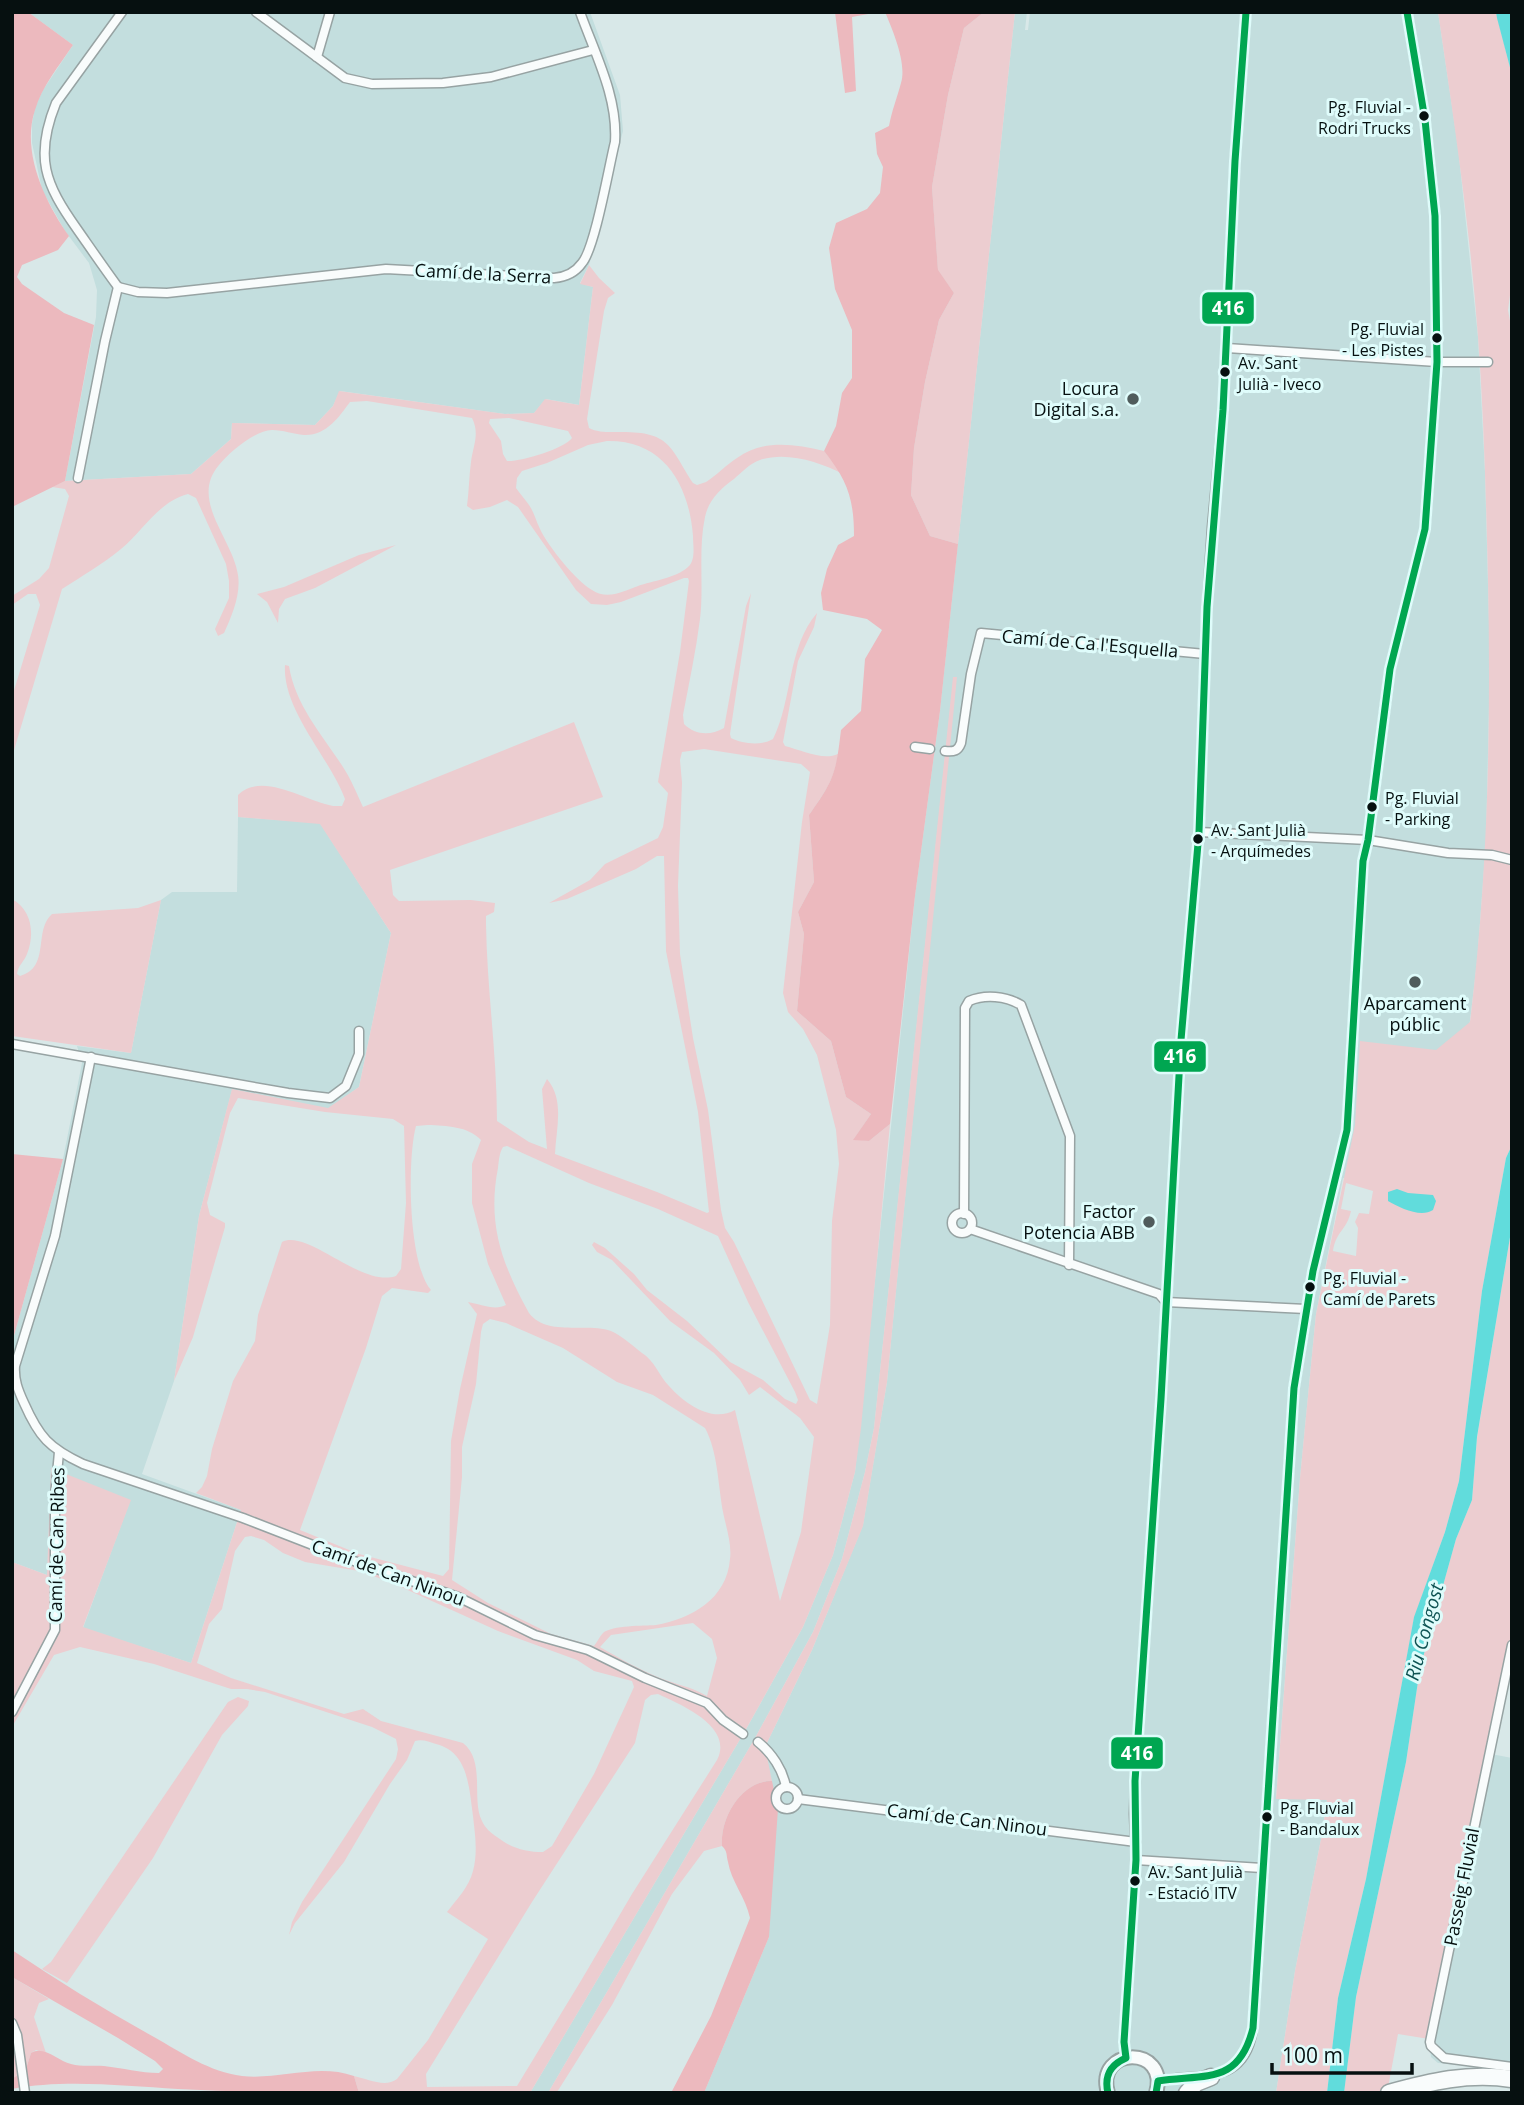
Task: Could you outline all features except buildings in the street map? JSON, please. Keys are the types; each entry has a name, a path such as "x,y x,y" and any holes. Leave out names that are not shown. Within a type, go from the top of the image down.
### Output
{"highway":[{"path":"1389,2093 1421,2084 1471,2076 1512,2079"},
{"path":"1187,2093 1196,2083 1211,2077"}],"street":[{"path":"78,478 118,287 56,199 45,168 44,150 49,120 56,103 121,12"},
{"path":"257,12 345,78 357,82 401,85 491,77 593,50"},
{"path":"317,57 330,12"},
{"name":"Camí de la Serra","path":"118,287 138,292 167,293 386,269 565,277 587,257 615,142 614,109 580,12"},
{"path":"1126,2057 1136,1860 1135,1781 1181,1040 1199,832 1212,527 1227,348 1235,161 1246,12"},
{"path":"1108,2093 1108,2071 1126,2057 1139,2057 1150,2063 1157,2087 1174,2078 1211,2077 1237,2064 1252,2039 1290,1432 1306,1309 1347,1130 1363,861 1390,669 1425,529 1437,362 1438,288 1435,216 1425,120 1406,12"},
{"path":"1227,348 1437,362 1488,362"},
{"name":"Camí de Ca l'Esquella","path":"945,751 953,752 959,749 961,743 971,674 981,633 1205,654"},
{"path":"915,747 930,749"},
{"path":"1199,832 1368,840 1448,853 1492,855 1512,860"},
{"path":"964,1214 965,1008 969,1001 977,998 1003,998 1021,1005 1070,1136 1069,1265"},
{"path":"12,1044 288,1093 330,1098 346,1086 359,1054 359,1031"},
{"path":"59,1452 34,1427 16,1386 15,1373 55,1236 91,1057"},
{"path":"964,1214 955,1217 953,1227 961,1233 970,1229 1159,1294 1166,1301 1306,1309"},
{"path":"964,1214 971,1219 970,1229"},
{"name":"Camí de Can Ribes","path":"12,1712 55,1630 55,1496 59,1452"},
{"name":"Camí de Can Ninou","path":"59,1452 137,1484 243,1518 458,1597 535,1635 587,1650 645,1678 707,1703 723,1720 743,1734"},
{"name":"Passeig Fluvial","path":"1512,1645 1430,2042 1444,2058 1512,2067"},
{"path":"758,1742 770,1752 786,1787"},
{"path":"786,1787 795,1790 799,1799 796,1806 790,1809 780,1806 776,1796 786,1787"},
{"name":"Camí de Can Ninou","path":"799,1799 1136,1842"},
{"path":"1136,1860 1262,1868"},
{"path":"12,2023 17,2035 25,2093"}],"shaded area":[{"path":"12,12 28,12 73,45 42,93 31,126 33,159 38,176 52,208 69,236 58,250 22,265 17,277 22,284 64,313 94,325 65,481 12,507"},
{"path":"28,12 590,12 620,95 623,131 589,265 580,283 593,287 579,405 546,399 534,413 505,414 340,391 333,406 315,425 232,423 231,439 191,474 65,481 96,317 97,290 89,263 65,231 42,190 32,143 35,107 73,45"},
{"path":"835,12 879,12 852,17 856,91 845,93"},
{"path":"885,12 984,12 964,28 948,95 932,187 938,270 954,293 939,320 925,382 914,448 911,495 930,536 958,544 890,1124 869,1141 853,1140 871,1114 846,1097 831,1041 797,1011 804,934 798,912 814,882 809,815 832,776 841,730 861,711 865,659 882,630 867,619 823,610 821,593 827,569 838,545 854,536 853,511 848,490 824,451 836,426 842,393 852,378 852,330 835,289 829,248 836,223 867,209 880,193 883,167 877,154 875,133 889,126 902,75 898,47"},
{"path":"984,12 1015,12 958,544 930,536 911,495 914,448 925,382 939,320 954,293 938,271 932,187 948,95 964,28"},
{"path":"1015,12 1027,12 1025,30 1028,30 1030,12 1438,12 1458,147 1478,337 1490,660 1486,843 1477,962 1460,1104 1377,1187 1343,1178 1316,1314 1300,1478 1276,1798 1327,1799 1295,1971 1276,2093 704,2093 769,1937 765,1747 812,1650 863,1525 887,1382 956,677 950,711 874,1428 842,1559 813,1632 755,1738 548,2093 530,2093 745,1731 803,1627 833,1555 855,1472 915,896 940,711"},
{"path":"1438,12 1496,12 1512,75 1512,280 1508,310 1512,332 1512,1145 1506,1158 1482,1291 1459,1481 1445,1532 1414,1618 1366,1879 1338,1998 1327,2093 1276,2093 1295,1971 1327,1800 1276,1799 1300,1478 1316,1314 1355,1125 1360,1041 1436,1050 1470,1022 1481,912 1489,691 1483,428 1471,255","holes":["1346,1183 1373,1191 1369,1214 1359,1213 1355,1222 1358,1228 1356,1256 1333,1251 1351,1211 1341,1209"]},
{"path":"589,265 615,293 608,298 604,311 587,419 589,428 605,432 638,433 659,439 673,451 693,483 697,485 706,482 747,452 779,445 824,451 843,474 803,459 770,458 756,461 749,466 724,486 712,500 703,530 700,619 683,715 684,724 698,732 708,733 724,728 746,606 751,593 730,734 731,738 746,743 763,743 773,739 800,642 817,613 814,627 798,661 783,742 785,746 812,754 838,754 824,794 809,815 814,882 798,912 804,934 797,1011 831,1041 846,1097 871,1114 854,1139 869,1141 890,1124 861,1428 855,1472 833,1555 803,1627 745,1731 530,2093 359,2093 354,2076 382,2083 397,2079 428,2040 488,1939 447,1912 469,1882 475,1857 470,1794 461,1763 447,1748 426,1741 415,1741 407,1760 344,1862 295,1923 289,1935 302,1902 396,1759 396,1739 372,1727 265,1692 231,1689 154,1664 80,1647 54,1655 12,1727 12,1562 47,1575 51,1468 131,1500 83,1627 191,1663 241,1510 196,1493 207,1476 212,1449 233,1381 255,1341 258,1315 282,1242 293,1240 306,1244 367,1274 396,1276 401,1269 406,1203 404,1126 393,1119 325,1112 238,1098 230,1113 207,1203 210,1215 225,1223 225,1227 193,1337 174,1381 199,1216 232,1089 328,1108 359,1087 391,933 320,824 238,817 238,795 248,788 259,786 284,790 333,806 342,806 345,799 291,699 285,665 289,666 303,707 346,772 363,807 574,722 603,797 390,870 393,895 399,901 471,900 495,903 494,912 486,916 486,924 497,1121 529,1142 547,1149 542,1089 547,1079 553,1087 558,1105 555,1154 709,1212 698,1112 666,951 664,856 657,856 636,869 567,899 549,903 590,880 605,864 658,838 663,827 668,793 658,782 689,581 684,578 621,602 591,604 576,590 518,507 507,500 473,510 467,506 476,435 472,418 367,401 350,402 331,424 319,432 304,435 272,430 258,434 236,448 219,465 211,478 211,506 235,561 239,582 235,605 224,633 218,636 215,629 229,598 226,564 196,498 188,494 168,503 121,549 62,589 12,757 12,697 40,605 36,594 28,594 12,605 12,596 39,579 49,568 69,496 65,489 52,487 65,481 191,474 231,439 232,423 315,425 333,406 339,391 505,414 534,413 545,399 579,405 593,287 580,284","holes":["509,418 568,431 572,438 541,454 507,461 501,441 489,423 490,419","607,441 644,448 658,457 670,469 686,500 693,536 694,553 691,564 671,577 615,594 598,593 586,585 549,544 531,508 516,488 517,478 522,471 588,445","704,749 801,764 810,772 783,993 788,1012 803,1029 817,1055 836,1130 839,1164 832,1221 830,1325 817,1404 810,1400 725,1228 721,1210 708,1110 680,954 682,752","428,1125 463,1129 481,1140 472,1164 472,1203 488,1264 506,1305 492,1307 468,1302 477,1314 451,1441 449,1569 443,1576 359,1554 300,1530 382,1296 392,1288 428,1293 431,1290 423,1277 414,1235 411,1186 416,1126","507,1146 718,1236 748,1302 795,1392 798,1400 796,1404 785,1399 763,1380 730,1362 687,1321 647,1290 634,1274 605,1248 594,1242 592,1245 597,1252 612,1260 670,1321 714,1353 740,1380 749,1395 760,1387 800,1418 814,1437 801,1532 780,1601 735,1410 708,1413 691,1405 669,1386 646,1356 611,1331 546,1325 529,1313 511,1278 499,1243 494,1207 499,1157 503,1147","490,1319 506,1323 563,1348 617,1382 653,1395 705,1428 715,1458 730,1553 722,1585 705,1605 669,1622 607,1630 594,1646 551,1634 488,1603 452,1580 462,1477 462,1447 476,1384 483,1324","251,1536 305,1562 359,1571 390,1582 498,1631 577,1660 594,1671 632,1681 634,1687 594,1774 552,1846 543,1852 525,1850 502,1841 483,1824 479,1812 474,1760 463,1743 381,1721 363,1709 344,1714 231,1678 197,1663 209,1624 222,1609 235,1551 245,1537","693,1623 712,1639 717,1658 707,1696 652,1675 600,1647 611,1635","658,1694 703,1719 718,1737 720,1748 717,1760 632,1894 517,2086 427,2087 426,2074 532,1902 635,1743 645,1700"]},
{"path":"396,545 315,588 285,599 279,609 278,623 267,602 257,594 284,587 359,555"},
{"path":"953,677 957,677 887,1382 863,1526 812,1650 765,1747 772,1781 751,1787 735,1803 725,1824 722,1846 704,1851 672,1894 612,2005 559,2089 556,2093 548,2093 755,1738 813,1632 842,1559 874,1428"},
{"path":"238,817 320,823 391,933 359,1087 328,1109 232,1090 199,1216 174,1381 142,1474 241,1510 191,1663 83,1628 130,1501 47,1575 12,1562 12,1343 63,1159 82,1063 77,1046 131,1053 161,900 172,892 237,892"},
{"path":"12,899 24,909 31,931 27,954 17,974 20,976 35,965 46,921 52,914 138,908 161,900 131,1053 12,1036"},
{"path":"12,1154 63,1159 12,1343"},
{"path":"1512,1225 1512,1631 1429,2039 1398,2034 1387,2093 1344,2093 1356,1997 1406,1762 1420,1668 1456,1539 1472,1500 1477,1438"},
{"path":"238,1697 249,1701 248,1706 222,1735 153,1858 67,1983 42,1969 51,1962 228,1702"},
{"path":"1486,1753 1512,1758 1512,2070 1438,2063 1431,2057 1429,2039"},
{"path":"772,1781 778,1809 769,1937 704,2093 671,2093 711,2016 750,1918 722,1846 725,1824 742,1794 751,1787"},
{"path":"12,1950 100,2006 207,2066 230,2074 256,2077 312,2071 340,2072 354,2076 359,2093 223,2091 73,2084 12,2089 12,2079 26,2069 31,2053 36,2051 46,2052 75,2065 152,2073 159,2073 163,2069 118,2038 12,1977"},
{"path":"12,1977 49,1999 39,2003 34,2017 46,2053 36,2050 31,2053 26,2069 12,2079"}],"water":[{"path":"1496,12 1510,12 1512,75 1497,18"},
{"name":"Riu Congost","path":"1512,1145 1512,1225 1477,1437 1472,1500 1456,1539 1420,1668 1406,1762 1356,1997 1344,2093 1327,2093 1338,1998 1366,1879 1414,1617 1445,1532 1459,1481 1482,1291 1506,1158"},
{"path":"1397,1189 1408,1193 1433,1195 1436,1201 1433,1210 1417,1213 1388,1201 1388,1192"}],"transit line":[{"name":"416","path":"1108,2093 1107,2081 1110,2072 1126,2058 1124,2042 1136,1860 1135,1781 1161,1399 1181,1040 1199,832 1207,607 1223,410 1235,161 1246,12"},
{"name":"416","path":"1156,2093 1158,2081 1205,2076 1229,2068 1247,2046 1253,2028 1294,1388 1313,1271 1347,1130 1363,861 1390,669 1425,529 1437,362 1435,216 1425,120 1407,12"}],"place":[{"name":"Pg. Fluvial - Rodri Trucks","path":"1424,116"},
{"name":"Pg. Fluvial - Les Pistes","path":"1437,338"},
{"name":"Av. Sant Julià - Iveco","path":"1225,372"},
{"name":"Locura Digital s.a.","path":"1133,399"},
{"name":"Pg. Fluvial - Parking","path":"1372,807"},
{"name":"Av. Sant Julià - Arquímedes","path":"1198,839"},
{"name":"Aparcament públic","path":"1415,982"},
{"name":"Factor Potencia ABB","path":"1149,1222"},
{"name":"Pg. Fluvial - Camí de Parets","path":"1310,1287"},
{"name":"Pg. Fluvial - Bandalux","path":"1267,1817"},
{"name":"Av. Sant Julià - Estació ITV","path":"1135,1881"}]}
